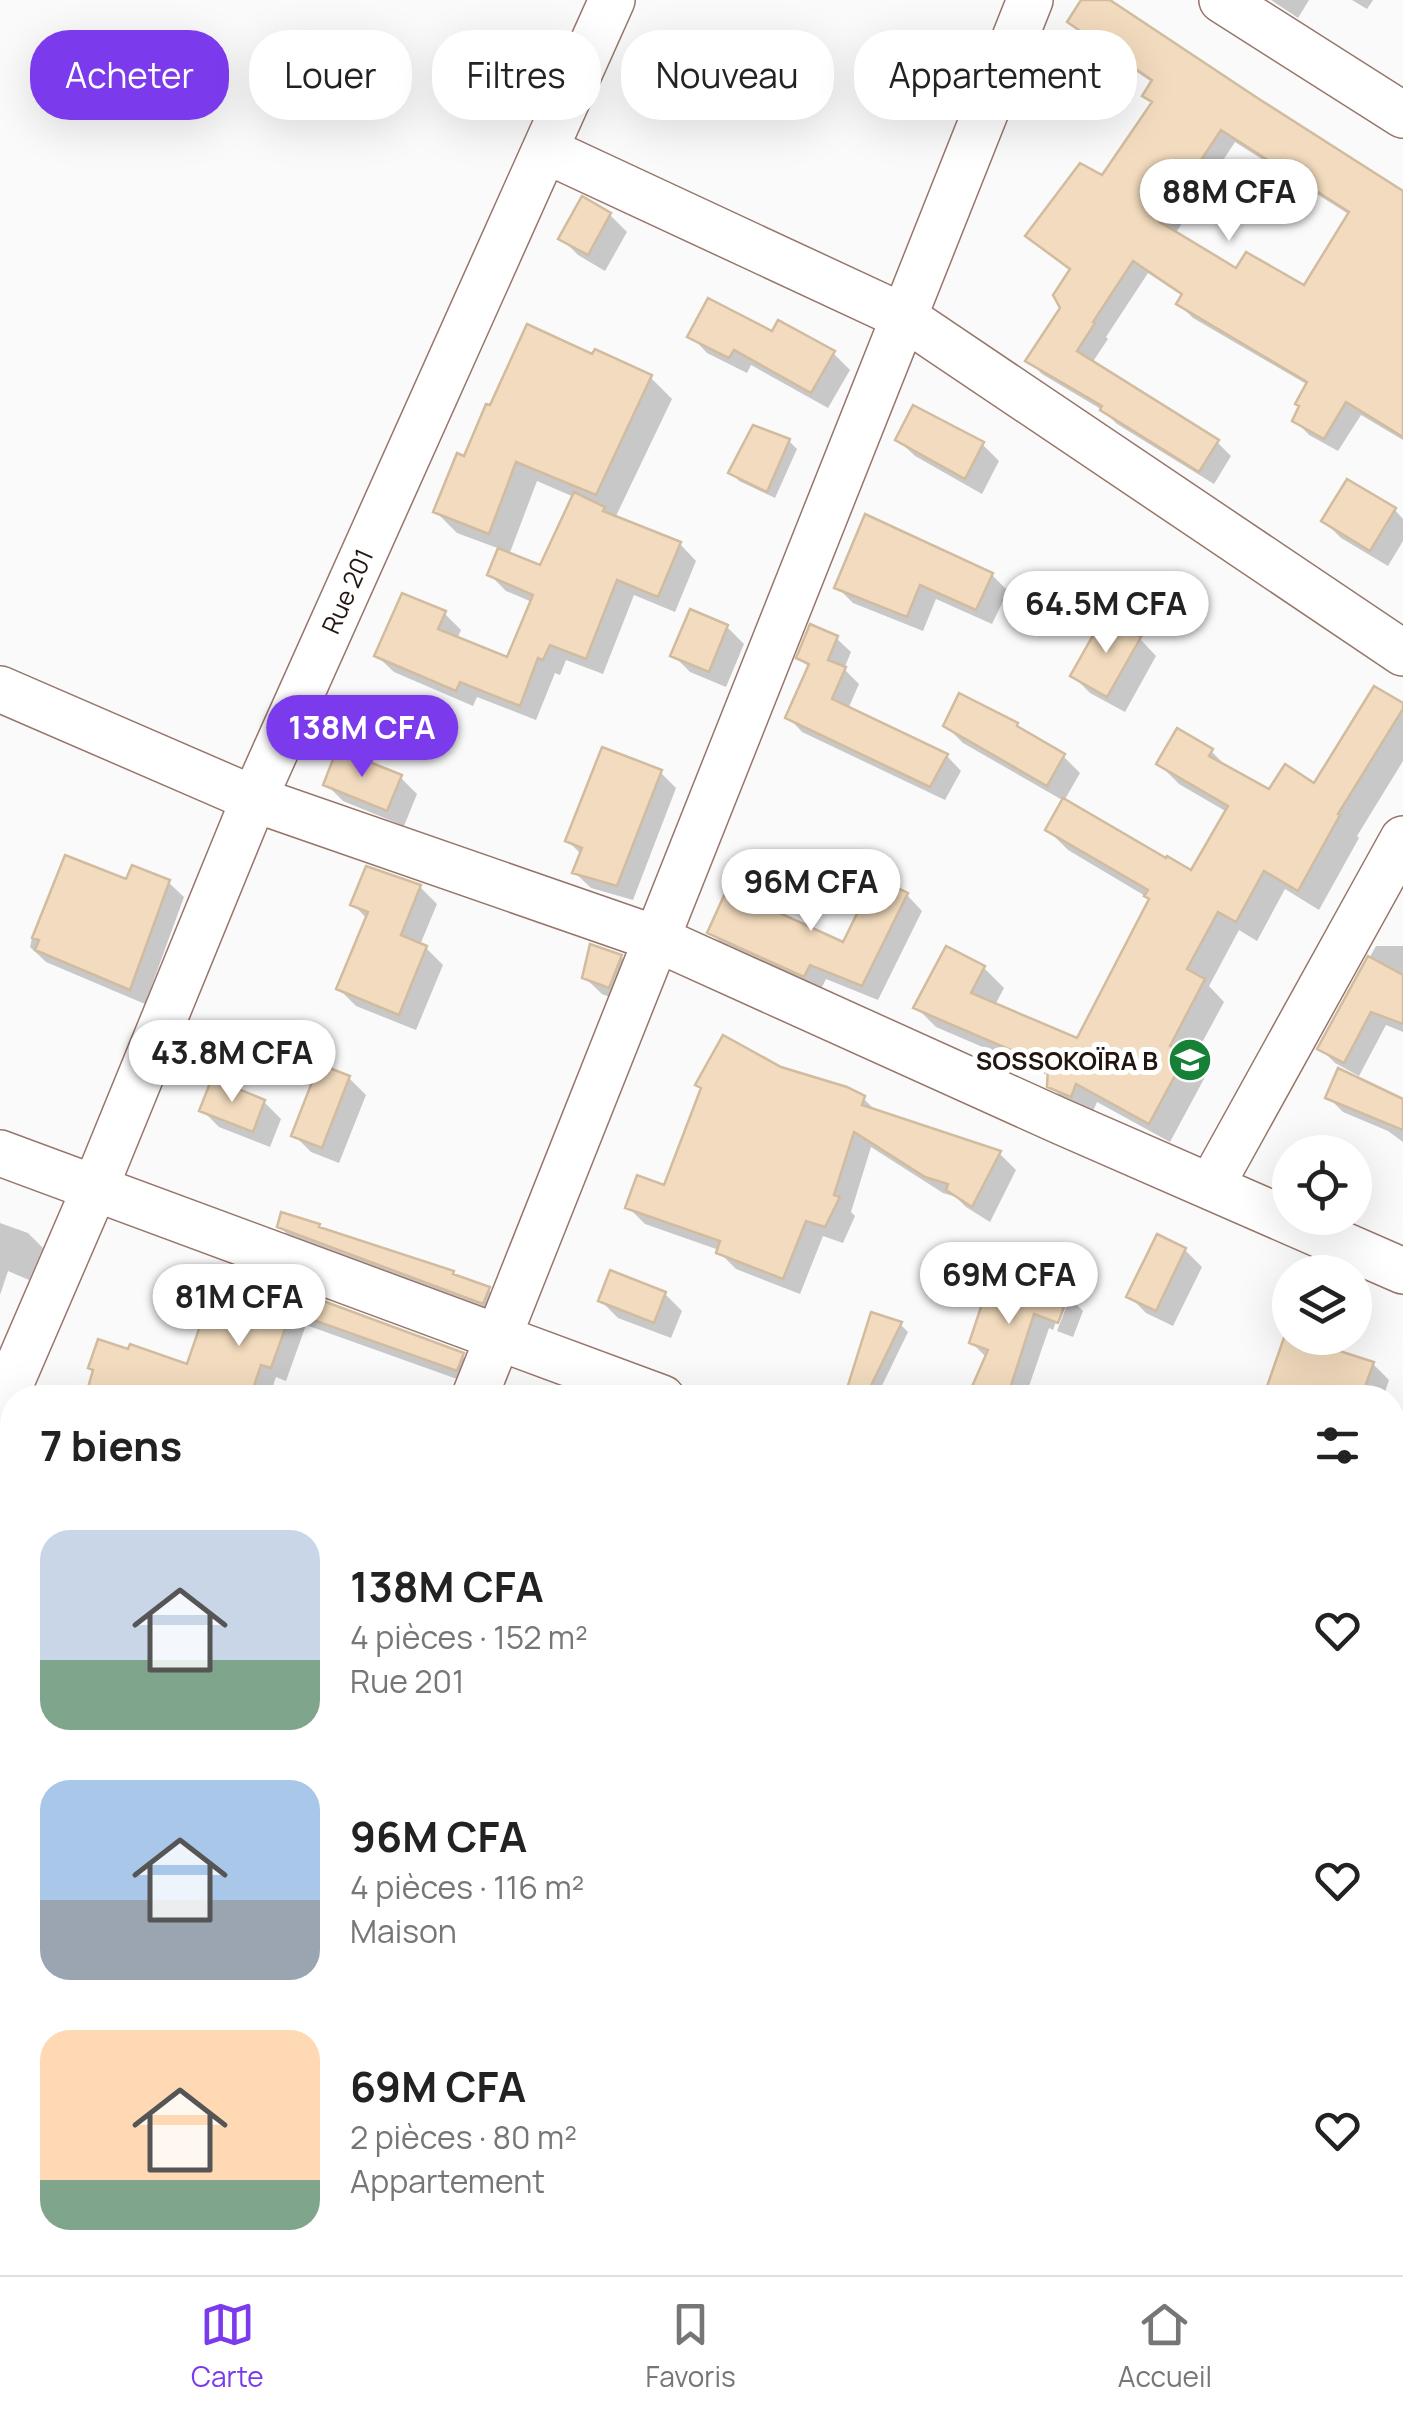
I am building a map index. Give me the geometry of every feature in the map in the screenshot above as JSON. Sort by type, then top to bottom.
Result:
[{"type":"street","name":"Rue 201","points":[[10,1385],[254,799],[612,0]]},
{"type":"street","points":[[479,1385],[1030,0]]},
{"type":"street","points":[[1222,0],[1403,115]]},
{"type":"street","points":[[544,150],[904,317],[1403,653]]},
{"type":"street","points":[[0,688],[254,799],[658,939],[1403,1271]]},
{"type":"street","points":[[1211,1186],[1403,838]]},
{"type":"street","points":[[0,1153],[627,1385]]},
{"type":"building","points":[[1081,0],[1110,0],[1403,191],[1403,437],[1346,402],[1324,439],[1292,421],[1299,406],[1295,404],[1307,382],[1176,304],[1182,294],[1133,261],[1077,351],[1219,440],[1199,472],[1100,410],[1102,406],[1025,361],[1060,308],[1053,295],[1070,269],[1025,236],[1080,163],[1102,175],[1152,102],[1142,96],[1152,80],[1137,70],[1137,30],[1079,30],[1067,22]],"holes":[[[1221,130],[1349,212],[1304,285],[1246,252],[1236,268],[1160,222]]]},
{"type":"building","points":[[582,196],[611,213],[588,255],[558,239]]},
{"type":"building","points":[[708,298],[772,331],[778,320],[835,351],[811,393],[734,350],[729,358],[687,337]]},
{"type":"building","points":[[527,324],[592,354],[595,349],[652,375],[596,495],[516,462],[489,534],[433,512],[457,453],[464,456]]},
{"type":"building","points":[[913,405],[984,442],[965,479],[895,440]]},
{"type":"building","points":[[753,425],[790,439],[767,492],[728,473]]},
{"type":"building","points":[[1347,479],[1396,508],[1370,551],[1321,521]]},
{"type":"building","points":[[574,492],[605,507],[603,511],[681,542],[658,597],[617,580],[586,659],[550,645],[543,660],[538,658],[520,706],[460,682],[456,691],[374,656],[402,593],[446,611],[438,629],[507,657],[533,595],[487,575],[498,548],[540,565]]},
{"type":"building","points":[[865,514],[993,573],[976,610],[920,585],[907,617],[834,588]]},
{"type":"building","points":[[690,609],[728,625],[709,672],[670,656]]},
{"type":"building","points":[[1104,616],[1141,637],[1107,697],[1070,676]]},
{"type":"building","points":[[810,624],[838,636],[828,660],[846,667],[832,699],[948,754],[930,787],[785,718],[809,664],[796,658]]},
{"type":"building","points":[[1374,686],[1403,703],[1403,709],[1338,814],[1298,891],[1264,871],[1236,922],[1218,912],[1187,969],[1205,979],[1170,1046],[1186,1055],[1149,1124],[1076,1084],[1071,1097],[1047,1087],[1048,1066],[913,1008],[946,946],[985,966],[971,993],[1077,1038],[1149,899],[1144,896],[1148,890],[1045,830],[1063,798],[1191,870],[1228,806],[1156,764],[1177,728],[1213,749],[1209,756],[1269,789],[1285,764],[1314,783]]},
{"type":"building","points":[[959,693],[1018,723],[1017,726],[1065,754],[1047,786],[943,726]]},
{"type":"building","points":[[602,747],[662,770],[617,886],[572,873],[582,848],[565,841]]},
{"type":"building","points":[[337,749],[402,775],[387,811],[323,785]]},
{"type":"building","points":[[65,855],[126,879],[132,865],[170,880],[130,990],[35,950],[39,940],[32,938]]},
{"type":"building","points":[[366,866],[421,885],[401,935],[427,946],[399,1015],[336,989],[368,912],[350,905]]},
{"type":"building","points":[[875,877],[908,893],[862,986],[810,965],[804,977],[707,933],[727,889],[843,942]]},
{"type":"building","points":[[590,944],[622,955],[609,988],[582,978]]},
{"type":"building","points":[[1368,956],[1403,975],[1403,1024],[1371,1012],[1344,1063],[1317,1049]]},
{"type":"building","points":[[723,1035],[781,1067],[865,1096],[862,1105],[1001,1151],[972,1207],[946,1190],[948,1184],[925,1177],[854,1132],[834,1195],[840,1197],[825,1227],[806,1221],[783,1279],[716,1253],[720,1241],[625,1208],[637,1175],[664,1185],[701,1088],[695,1085]]},
{"type":"building","points":[[319,1064],[350,1076],[322,1148],[291,1136]]},
{"type":"building","points":[[1338,1068],[1403,1099],[1403,1130],[1325,1098]]},
{"type":"building","points":[[212,1078],[265,1100],[253,1132],[199,1111]]},
{"type":"building","points":[[281,1212],[490,1287],[483,1304],[277,1227]]},
{"type":"building","points":[[1157,1234],[1186,1248],[1156,1311],[1126,1297]]},
{"type":"building","points":[[995,1265],[1069,1294],[1058,1323],[1034,1314],[1011,1385],[973,1385],[988,1350],[969,1343]]},
{"type":"building","points":[[610,1270],[666,1292],[654,1323],[598,1301]]},
{"type":"building","points":[[261,1278],[464,1353],[457,1371],[291,1312],[271,1368],[261,1365],[254,1385],[89,1385],[93,1370],[88,1368],[98,1339],[128,1349],[130,1344],[187,1364],[211,1294],[251,1307]]},
{"type":"building","points":[[871,1312],[902,1322],[871,1385],[848,1385]]},
{"type":"building","points":[[1278,1355],[1352,1355],[1374,1362],[1366,1385],[1268,1385]]},
{"type":"place","name":"SOSSOKOÏRA B","points":[[1190,1060]]}]
